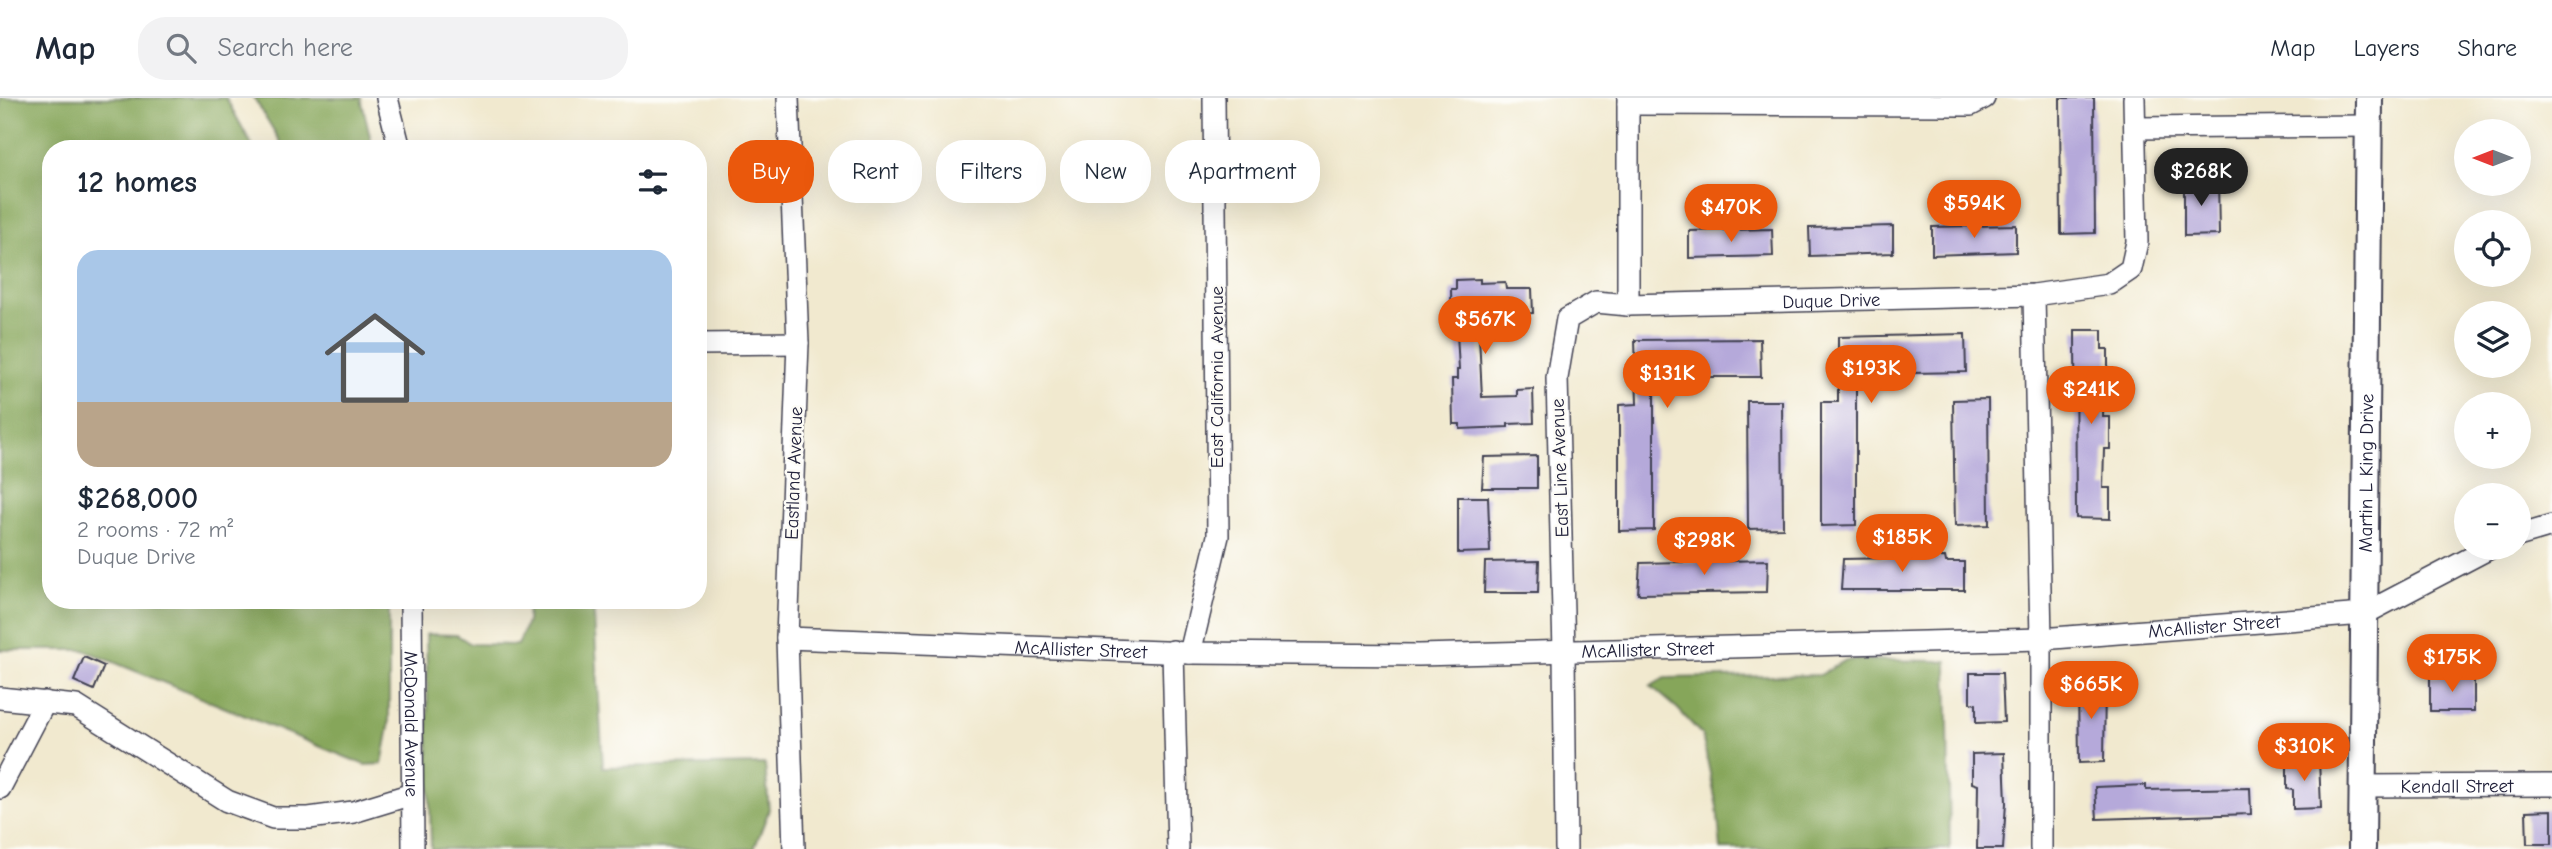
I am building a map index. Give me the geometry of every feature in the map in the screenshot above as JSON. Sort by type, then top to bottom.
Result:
[{"type":"main road","name":"Martin L King Drive","points":[[2362,849],[2370,98]]},
{"type":"street","points":[[387,98],[398,140]]},
{"type":"street","name":"Eastland Avenue","points":[[788,98],[798,343],[786,638],[794,849]]},
{"type":"street","name":"East California Avenue","points":[[1178,849],[1182,652],[1218,536],[1214,98]]},
{"type":"street","points":[[1628,305],[1628,101],[1972,105],[1983,98]]},
{"type":"street","name":"Duque Drive","points":[[1628,305],[2034,295],[2109,284],[2131,269],[2137,242],[2134,98]]},
{"type":"street","points":[[2135,128],[2369,126]]},
{"type":"street","points":[[2034,295],[2041,639],[2041,849]]},
{"type":"street","name":"East Line Avenue","points":[[1566,849],[1557,378],[1567,319],[1596,302],[1628,305]]},
{"type":"street","points":[[707,344],[798,343]]},
{"type":"street","points":[[2531,532],[2552,526]]},
{"type":"street","name":"McAllister Street","points":[[786,638],[1182,652],[1419,655],[2041,639],[2364,614],[2467,560]]},
{"type":"street","name":"McDonald Avenue","points":[[411,609],[413,849]]},
{"type":"street","points":[[0,698],[76,706],[227,801],[273,818],[309,818],[353,813],[412,794]]},
{"type":"street","points":[[0,788],[45,702]]},
{"type":"street","name":"Kendall Street","points":[[2363,786],[2552,785]]},
{"type":"green space","points":[[0,98],[226,98],[249,140],[42,140],[42,609],[389,609],[389,727],[382,764],[365,765],[84,650],[0,650]]},
{"type":"green space","points":[[254,98],[361,98],[371,140],[280,140]]},
{"type":"green space","points":[[528,609],[594,609],[603,767],[765,764],[769,810],[754,849],[431,849],[426,634],[457,635],[471,644],[518,645],[527,622]]},
{"type":"green space","points":[[1846,660],[1947,661],[1950,849],[1721,849],[1717,807],[1702,735],[1678,709],[1651,686],[1665,678],[1820,675]]},
{"type":"building","points":[[2060,98],[2094,98],[2095,233],[2061,234]]},
{"type":"building","points":[[2218,179],[2219,235],[2184,236],[2184,180]]},
{"type":"building","points":[[2016,225],[2016,252],[1932,255],[1932,227]]},
{"type":"building","points":[[1893,226],[1893,253],[1810,256],[1809,228]]},
{"type":"building","points":[[1772,229],[1773,256],[1689,258],[1689,231]]},
{"type":"building","points":[[1480,279],[1480,283],[1505,282],[1506,289],[1532,289],[1533,313],[1478,315],[1482,397],[1517,396],[1517,390],[1533,389],[1534,423],[1460,429],[1460,424],[1453,424],[1452,379],[1457,379],[1459,370],[1457,333],[1452,333],[1451,289],[1456,289],[1456,280]]},
{"type":"building","points":[[2075,330],[2102,330],[2102,349],[2108,349],[2108,380],[2104,380],[2103,417],[2110,417],[2110,449],[2104,449],[2103,488],[2110,488],[2110,519],[2076,518]]},
{"type":"building","points":[[1965,334],[1966,372],[1856,374],[1856,525],[1821,526],[1821,402],[1838,402],[1838,337]]},
{"type":"building","points":[[1760,339],[1761,377],[1654,377],[1654,530],[1619,531],[1619,405],[1637,404],[1635,340]]},
{"type":"building","points":[[1988,399],[1989,525],[1955,526],[1953,400]]},
{"type":"building","points":[[1747,401],[1782,401],[1783,528],[1748,529]]},
{"type":"building","points":[[1537,456],[1537,488],[1482,488],[1484,457]]},
{"type":"building","points":[[1458,497],[1488,497],[1490,552],[1458,553]]},
{"type":"building","points":[[1945,557],[1946,562],[1964,562],[1964,590],[1841,590],[1843,559]]},
{"type":"building","points":[[1768,560],[1767,592],[1638,594],[1640,563]]},
{"type":"building","points":[[1539,561],[1538,593],[1484,593],[1485,562]]},
{"type":"building","points":[[84,657],[104,666],[94,690],[74,681]]},
{"type":"building","points":[[1970,673],[2002,673],[2004,722],[1976,723],[1976,704],[1970,703]]},
{"type":"building","points":[[2430,677],[2474,677],[2474,711],[2430,711]]},
{"type":"building","points":[[2078,680],[2105,680],[2104,762],[2079,763]]},
{"type":"building","points":[[2004,753],[2006,803],[2003,849],[1977,849],[1978,785],[1972,783],[1972,754]]},
{"type":"building","points":[[2287,759],[2319,759],[2321,808],[2293,809],[2293,790],[2287,789]]},
{"type":"building","points":[[2146,785],[2146,790],[2250,788],[2251,814],[2097,819],[2095,787]]},
{"type":"building","points":[[2552,810],[2552,844],[2527,844],[2526,811]]}]
